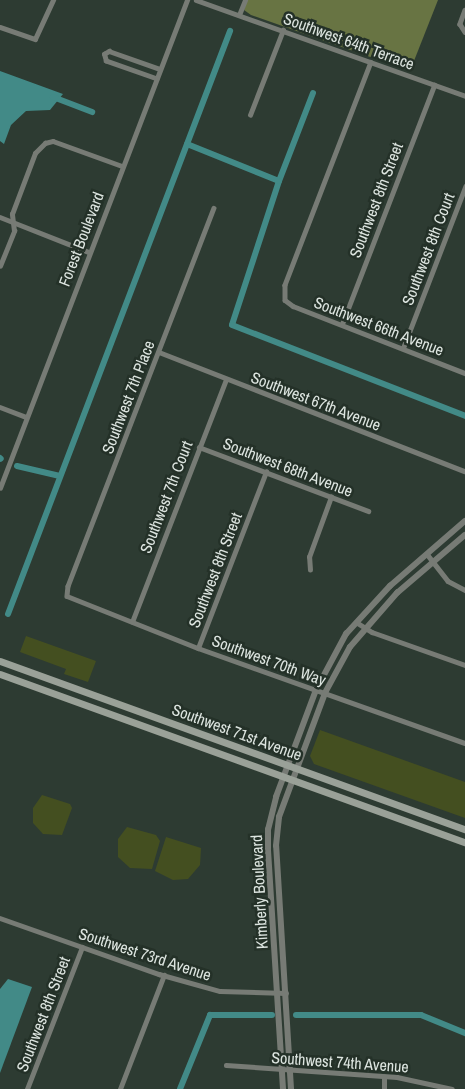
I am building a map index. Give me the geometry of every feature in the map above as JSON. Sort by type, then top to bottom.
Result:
[{"type":"main road","name":"Southwest 71st Avenue","points":[[0,661],[465,829]]},
{"type":"main road","name":"Southwest 71st Avenue","points":[[0,674],[465,842]]},
{"type":"street","points":[[0,27],[35,39],[53,0]]},
{"type":"street","name":"Forest Boulevard","points":[[0,488],[187,0]]},
{"type":"street","name":"Southwest 64th Terrace","points":[[196,0],[465,96]]},
{"type":"street","points":[[239,15],[245,0]]},
{"type":"street","points":[[463,30],[465,10]]},
{"type":"street","points":[[250,115],[282,30]]},
{"type":"street","points":[[157,78],[106,61],[104,54],[109,51],[160,69]]},
{"type":"street","name":"Southwest 66th Avenue","points":[[371,62],[285,284],[285,300],[293,306],[465,372]]},
{"type":"street","name":"Southwest 8th Street","points":[[342,324],[434,85]]},
{"type":"street","points":[[0,266],[14,223],[12,214],[35,153],[45,143],[53,141],[122,166]]},
{"type":"street","name":"Southwest 8th Court","points":[[403,348],[465,187]]},
{"type":"street","name":"Southwest 7th Place","points":[[67,596],[68,586],[214,208]]},
{"type":"street","points":[[0,217],[89,252]]},
{"type":"street","name":"Southwest 67th Avenue","points":[[159,352],[226,380],[465,471]]},
{"type":"street","name":"Southwest 7th Court","points":[[132,622],[226,380]]},
{"type":"street","points":[[0,407],[26,417]]},
{"type":"street","name":"Southwest 68th Avenue","points":[[199,447],[368,511]]},
{"type":"street","name":"Southwest 8th Street","points":[[198,648],[266,472]]},
{"type":"street","points":[[310,570],[309,558],[331,497]]},
{"type":"street","name":"Kimberly Boulevard","points":[[283,1089],[268,830],[283,776],[316,690],[330,661],[356,622],[427,554],[465,521]]},
{"type":"street","name":"Kimberly Boulevard","points":[[291,1089],[292,1071],[276,830],[296,768],[325,693],[364,627],[432,561],[465,535]]},
{"type":"street","points":[[427,554],[448,581],[465,590]]},
{"type":"street","name":"Southwest 70th Way","points":[[67,596],[198,648],[465,742]]},
{"type":"street","points":[[356,622],[364,627],[465,666]]},
{"type":"street","name":"Southwest 73rd Avenue","points":[[0,918],[164,975],[220,990],[286,993]]},
{"type":"street","name":"Southwest 8th Street","points":[[27,1089],[82,947]]},
{"type":"street","points":[[120,1089],[164,975]]},
{"type":"street","name":"Southwest 74th Avenue","points":[[226,1065],[422,1081],[452,1089]]},
{"type":"street","points":[[384,1077],[384,1089]]},
{"type":"green space","points":[[247,0],[438,0],[410,71],[251,15],[244,10]]},
{"type":"green space","points":[[26,636],[96,661],[88,682],[64,674],[66,669],[20,652]]},
{"type":"green space","points":[[320,730],[465,782],[465,818],[314,764],[310,756]]},
{"type":"green space","points":[[42,795],[70,804],[72,808],[62,835],[43,834],[33,823],[33,808]]},
{"type":"green space","points":[[127,827],[156,835],[160,841],[152,869],[130,868],[118,857],[118,839]]},
{"type":"green space","points":[[166,837],[201,848],[200,865],[188,879],[173,880],[155,871]]},
{"type":"water","points":[[0,71],[63,94],[50,110],[26,111],[11,125],[4,144],[0,141]]},
{"type":"water","points":[[8,979],[32,987],[0,1073],[0,989]]},
{"type":"waterway","points":[[8,614],[230,31]]},
{"type":"waterway","points":[[313,93],[279,181],[232,325],[465,416]]},
{"type":"waterway","points":[[53,97],[92,112]]},
{"type":"waterway","points":[[187,144],[279,181]]},
{"type":"waterway","points":[[17,466],[60,476]]},
{"type":"waterway","points":[[180,1089],[210,1015],[272,1015]]},
{"type":"waterway","points":[[296,1015],[421,1015],[465,1033]]}]
